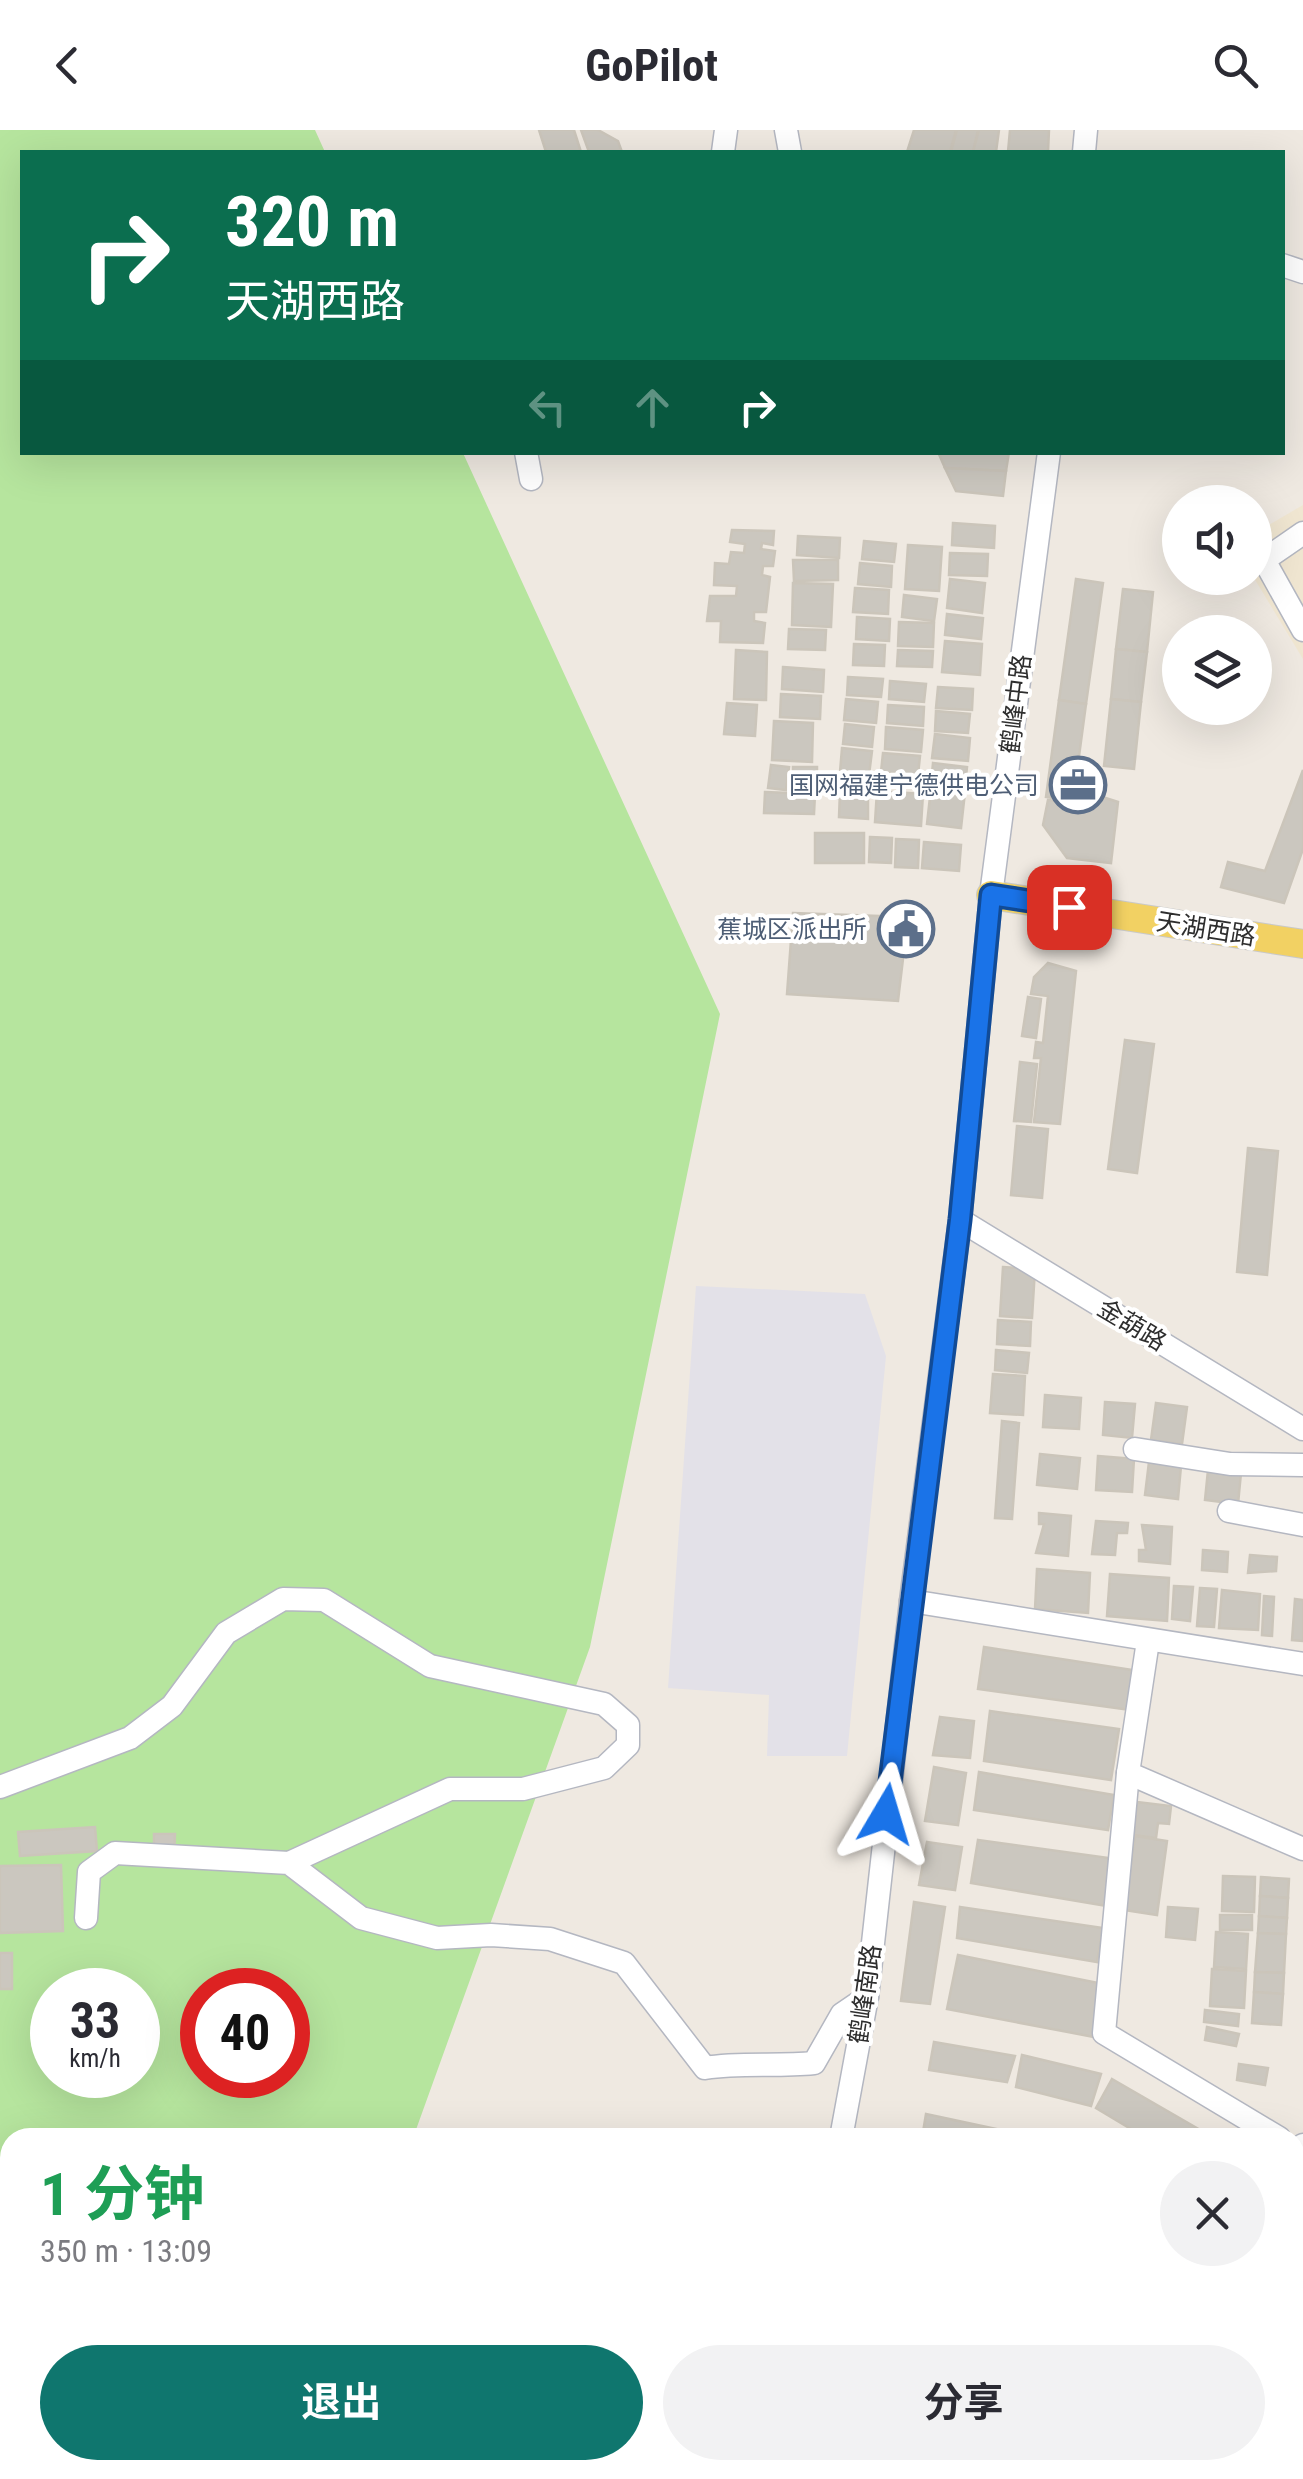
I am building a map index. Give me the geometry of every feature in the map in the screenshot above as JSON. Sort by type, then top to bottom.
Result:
[{"type":"main road","name":"天湖西路","points":[[991,895],[1303,944]]},
{"type":"street","points":[[527,455],[531,480]]},
{"type":"street","name":"鹤峰中路","points":[[882,1850],[960,1220],[991,895],[1049,455]]},
{"type":"street","points":[[1303,533],[1264,560],[1303,630]]},
{"type":"street","name":"金葫路","points":[[960,1220],[1303,1429]]},
{"type":"street","points":[[1136,1449],[1230,1464],[1303,1466]]},
{"type":"street","points":[[1228,1512],[1303,1524]]},
{"type":"street","points":[[0,1787],[130,1738],[172,1706],[226,1634],[283,1599],[324,1600],[430,1666],[604,1704],[628,1725],[628,1745],[604,1768],[523,1788],[450,1789],[289,1863],[114,1854],[89,1872],[86,1918]]},
{"type":"street","points":[[911,1601],[1303,1664]]},
{"type":"street","points":[[1148,1641],[1128,1773],[1104,2033],[1262,2128]]},
{"type":"street","points":[[1128,1773],[1303,1849]]},
{"type":"street","name":"鹤峰南路","points":[[843,2128],[867,1997],[882,1850]]},
{"type":"street","points":[[289,1863],[361,1918],[437,1938],[491,1934],[550,1939],[624,1963],[705,2068],[735,2063],[768,2068],[814,2063],[842,2014],[867,1997]]},
{"type":"shaded area","points":[[1303,505],[1303,659],[1264,595],[1272,595],[1272,523]]},
{"type":"shaded area","points":[[696,1286],[865,1294],[886,1356],[847,1756],[767,1756],[769,1695],[668,1688]]},
{"type":"green space","points":[[0,130],[315,130],[324,150],[20,150],[20,455],[464,455],[720,1014],[590,1647],[417,2128],[0,2128]]},
{"type":"building","points":[[539,130],[574,130],[580,150],[545,150]]},
{"type":"building","points":[[581,130],[598,130],[618,141],[621,150],[588,150]]},
{"type":"building","points":[[914,130],[956,130],[951,150],[908,150]]},
{"type":"building","points":[[957,130],[978,130],[973,150],[952,150]]},
{"type":"building","points":[[979,130],[999,130],[996,150],[974,150]]},
{"type":"building","points":[[1010,130],[1049,130],[1048,150],[1008,150]]},
{"type":"building","points":[[939,455],[1009,455],[1006,471],[945,468]]},
{"type":"building","points":[[945,468],[1006,471],[1003,496],[956,491]]},
{"type":"building","points":[[953,523],[995,526],[994,548],[952,545]]},
{"type":"building","points":[[732,530],[774,531],[773,545],[762,543],[761,549],[775,551],[773,566],[763,566],[762,575],[770,577],[766,612],[754,612],[754,621],[765,623],[763,643],[720,642],[721,621],[707,621],[710,596],[736,596],[737,586],[714,585],[715,563],[729,564],[731,552],[744,553],[745,544],[730,542]]},
{"type":"building","points":[[798,536],[840,538],[839,558],[797,555]]},
{"type":"building","points":[[864,541],[896,544],[894,562],[862,559]]},
{"type":"building","points":[[908,545],[942,547],[939,591],[905,589]]},
{"type":"building","points":[[950,553],[988,554],[987,576],[949,575]]},
{"type":"building","points":[[793,560],[838,560],[838,580],[794,581]]},
{"type":"building","points":[[860,563],[892,566],[891,587],[858,584]]},
{"type":"building","points":[[950,579],[985,583],[982,613],[947,608]]},
{"type":"building","points":[[1076,579],[1103,583],[1086,704],[1059,700]]},
{"type":"building","points":[[793,583],[833,584],[831,627],[792,625]]},
{"type":"building","points":[[855,588],[889,590],[888,614],[853,612]]},
{"type":"building","points":[[1123,589],[1153,592],[1147,652],[1116,649]]},
{"type":"building","points":[[904,595],[937,599],[934,621],[902,617]]},
{"type":"building","points":[[947,614],[983,618],[981,639],[945,635]]},
{"type":"building","points":[[857,617],[890,619],[889,641],[856,639]]},
{"type":"building","points":[[899,622],[934,623],[933,647],[898,646]]},
{"type":"building","points":[[789,629],[826,630],[825,650],[788,649]]},
{"type":"building","points":[[945,641],[982,644],[980,675],[942,672]]},
{"type":"building","points":[[854,644],[885,645],[884,666],[853,665]]},
{"type":"building","points":[[1116,649],[1147,652],[1141,702],[1111,699]]},
{"type":"building","points":[[736,650],[767,652],[766,700],[734,699]]},
{"type":"building","points":[[898,650],[933,651],[932,667],[897,666]]},
{"type":"building","points":[[783,667],[824,670],[823,692],[782,689]]},
{"type":"building","points":[[848,677],[883,679],[881,697],[847,695]]},
{"type":"building","points":[[890,681],[926,684],[924,702],[889,699]]},
{"type":"building","points":[[938,687],[973,689],[972,710],[936,708]]},
{"type":"building","points":[[781,694],[821,696],[820,719],[780,717]]},
{"type":"building","points":[[846,699],[878,702],[876,723],[844,720]]},
{"type":"building","points":[[1111,699],[1141,702],[1134,769],[1104,766]]},
{"type":"building","points":[[1059,700],[1086,704],[1073,801],[1046,797]]},
{"type":"building","points":[[727,703],[757,705],[755,736],[724,734]]},
{"type":"building","points":[[888,705],[924,707],[923,726],[887,723]]},
{"type":"building","points":[[936,711],[970,714],[968,733],[935,731]]},
{"type":"building","points":[[774,721],[813,723],[812,762],[772,760]]},
{"type":"building","points":[[845,724],[874,727],[872,747],[843,744]]},
{"type":"building","points":[[886,727],[923,730],[921,752],[885,749]]},
{"type":"building","points":[[935,734],[970,738],[968,761],[932,758]]},
{"type":"building","points":[[842,748],[872,751],[869,775],[840,772]]},
{"type":"building","points":[[883,753],[920,756],[918,775],[881,772]]},
{"type":"building","points":[[933,763],[967,767],[965,786],[931,783]]},
{"type":"building","points":[[771,765],[789,767],[786,790],[768,788]]},
{"type":"building","points":[[793,767],[817,767],[817,789],[793,789]]},
{"type":"building","points":[[1303,770],[1303,849],[1284,903],[1221,887],[1228,862],[1265,871]]},
{"type":"building","points":[[931,788],[965,792],[961,828],[927,824]]},
{"type":"building","points":[[840,791],[868,793],[868,819],[839,817]]},
{"type":"building","points":[[877,791],[923,794],[921,826],[875,822]]},
{"type":"building","points":[[765,792],[815,794],[814,814],[764,813]]},
{"type":"building","points":[[1093,794],[1118,802],[1111,863],[1067,858],[1043,825],[1048,800],[1091,806]]},
{"type":"building","points":[[815,833],[864,833],[864,863],[815,863]]},
{"type":"building","points":[[870,837],[892,838],[891,863],[869,862]]},
{"type":"building","points":[[896,839],[919,840],[918,868],[895,867]]},
{"type":"building","points":[[924,842],[961,845],[959,871],[922,868]]},
{"type":"building","points":[[793,913],[908,917],[898,1001],[787,994]]},
{"type":"building","points":[[1048,963],[1076,971],[1060,1124],[1034,1122],[1041,1058],[1034,1058],[1036,1042],[1043,1043],[1048,996],[1031,994],[1034,977]]},
{"type":"building","points":[[1028,997],[1041,999],[1036,1038],[1022,1036]]},
{"type":"building","points":[[1125,1040],[1154,1044],[1137,1173],[1108,1169]]},
{"type":"building","points":[[1020,1062],[1037,1064],[1031,1122],[1014,1121]]},
{"type":"building","points":[[1017,1126],[1048,1129],[1042,1198],[1011,1195]]},
{"type":"building","points":[[1248,1148],[1278,1151],[1267,1275],[1237,1272]]},
{"type":"building","points":[[1003,1267],[1035,1269],[1032,1318],[1000,1316]]},
{"type":"building","points":[[998,1320],[1031,1322],[1030,1346],[997,1344]]},
{"type":"building","points":[[996,1350],[1029,1353],[1027,1373],[995,1370]]},
{"type":"building","points":[[993,1374],[1025,1376],[1023,1415],[990,1413]]},
{"type":"building","points":[[1045,1395],[1081,1398],[1079,1429],[1043,1427]]},
{"type":"building","points":[[1105,1402],[1135,1404],[1132,1438],[1103,1435]]},
{"type":"building","points":[[1156,1403],[1187,1407],[1182,1444],[1151,1440]]},
{"type":"building","points":[[1002,1421],[1019,1423],[1012,1519],[995,1518]]},
{"type":"building","points":[[1040,1454],[1080,1458],[1077,1489],[1037,1485]]},
{"type":"building","points":[[1098,1456],[1134,1459],[1132,1492],[1096,1490]]},
{"type":"building","points":[[1149,1462],[1181,1466],[1178,1499],[1145,1495]]},
{"type":"building","points":[[1208,1470],[1241,1473],[1238,1504],[1205,1500]]},
{"type":"building","points":[[1039,1513],[1071,1516],[1068,1556],[1036,1553],[1044,1524],[1039,1524]]},
{"type":"building","points":[[1096,1521],[1128,1523],[1127,1533],[1117,1533],[1115,1555],[1092,1554]]},
{"type":"building","points":[[1142,1525],[1172,1527],[1170,1564],[1139,1561],[1139,1550],[1146,1550]]},
{"type":"building","points":[[1203,1550],[1228,1552],[1227,1572],[1202,1570]]},
{"type":"building","points":[[1250,1555],[1277,1557],[1276,1571],[1248,1573]]},
{"type":"building","points":[[1037,1569],[1090,1573],[1088,1613],[1035,1609]]},
{"type":"building","points":[[1110,1574],[1169,1578],[1167,1621],[1107,1616]]},
{"type":"building","points":[[1174,1586],[1193,1587],[1190,1621],[1172,1619]]},
{"type":"building","points":[[1200,1588],[1217,1589],[1214,1627],[1197,1626]]},
{"type":"building","points":[[1222,1590],[1260,1594],[1258,1630],[1219,1628]]},
{"type":"building","points":[[1264,1596],[1274,1597],[1272,1636],[1262,1635]]},
{"type":"building","points":[[1295,1599],[1303,1600],[1303,1641],[1292,1640]]},
{"type":"building","points":[[984,1647],[1139,1671],[1131,1710],[978,1689]]},
{"type":"building","points":[[990,1711],[1119,1729],[1111,1780],[984,1761]]},
{"type":"building","points":[[940,1717],[974,1721],[970,1758],[933,1755]]},
{"type":"building","points":[[934,1767],[966,1773],[958,1825],[925,1821]]},
{"type":"building","points":[[979,1772],[1114,1795],[1108,1830],[974,1810]]},
{"type":"building","points":[[1137,1802],[1171,1806],[1169,1824],[1158,1823],[1156,1838],[1134,1835]]},
{"type":"building","points":[[95,1827],[97,1851],[20,1856],[18,1832]]},
{"type":"building","points":[[154,1834],[175,1834],[174,1855],[154,1855]]},
{"type":"building","points":[[1135,1836],[1167,1841],[1157,1915],[1124,1910]]},
{"type":"building","points":[[978,1840],[1116,1859],[1107,1906],[971,1883]]},
{"type":"building","points":[[927,1842],[962,1847],[955,1890],[919,1885]]},
{"type":"building","points":[[61,1865],[63,1931],[0,1933],[0,1866]]},
{"type":"building","points":[[1223,1876],[1255,1877],[1254,1912],[1222,1911]]},
{"type":"building","points":[[1261,1877],[1289,1879],[1288,1898],[1260,1896]]},
{"type":"building","points":[[1260,1896],[1288,1898],[1287,1918],[1259,1916]]},
{"type":"building","points":[[914,1902],[945,1907],[930,2004],[901,2001]]},
{"type":"building","points":[[960,1907],[1103,1928],[1097,1962],[957,1938]]},
{"type":"building","points":[[1168,1907],[1198,1909],[1195,1940],[1166,1937]]},
{"type":"building","points":[[1220,1915],[1252,1915],[1252,1930],[1220,1930]]},
{"type":"building","points":[[1259,1916],[1287,1918],[1286,1934],[1258,1933]]},
{"type":"building","points":[[1216,1932],[1248,1934],[1246,1969],[1214,1967]]},
{"type":"building","points":[[1258,1933],[1286,1934],[1284,1973],[1255,1972]]},
{"type":"building","points":[[0,1953],[12,1953],[12,1989],[0,1989]]},
{"type":"building","points":[[958,1955],[1108,1985],[1094,2037],[947,2009]]},
{"type":"building","points":[[1212,1969],[1246,1971],[1244,2008],[1210,2006]]},
{"type":"building","points":[[1255,1972],[1284,1973],[1283,1994],[1254,1992]]},
{"type":"building","points":[[1254,1992],[1283,1994],[1281,2025],[1252,2023]]},
{"type":"building","points":[[1205,2010],[1239,2014],[1238,2026],[1204,2022]]},
{"type":"building","points":[[1207,2027],[1239,2034],[1236,2046],[1205,2040]]},
{"type":"building","points":[[934,2042],[1015,2056],[1007,2082],[929,2070]]},
{"type":"building","points":[[1022,2055],[1101,2074],[1091,2106],[1016,2087]]},
{"type":"building","points":[[1239,2064],[1268,2068],[1265,2085],[1237,2080]]},
{"type":"building","points":[[1112,2079],[1197,2128],[1129,2128],[1096,2108]]},
{"type":"building","points":[[926,2114],[991,2128],[924,2128]]},
{"type":"place","name":"国网福建宁德供电公司","points":[[1078,785]]},
{"type":"place","name":"蕉城区派出所","points":[[906,929]]},
{"type":"route","points":[[886,1814],[960,1220],[991,895],[1069,907]]}]
